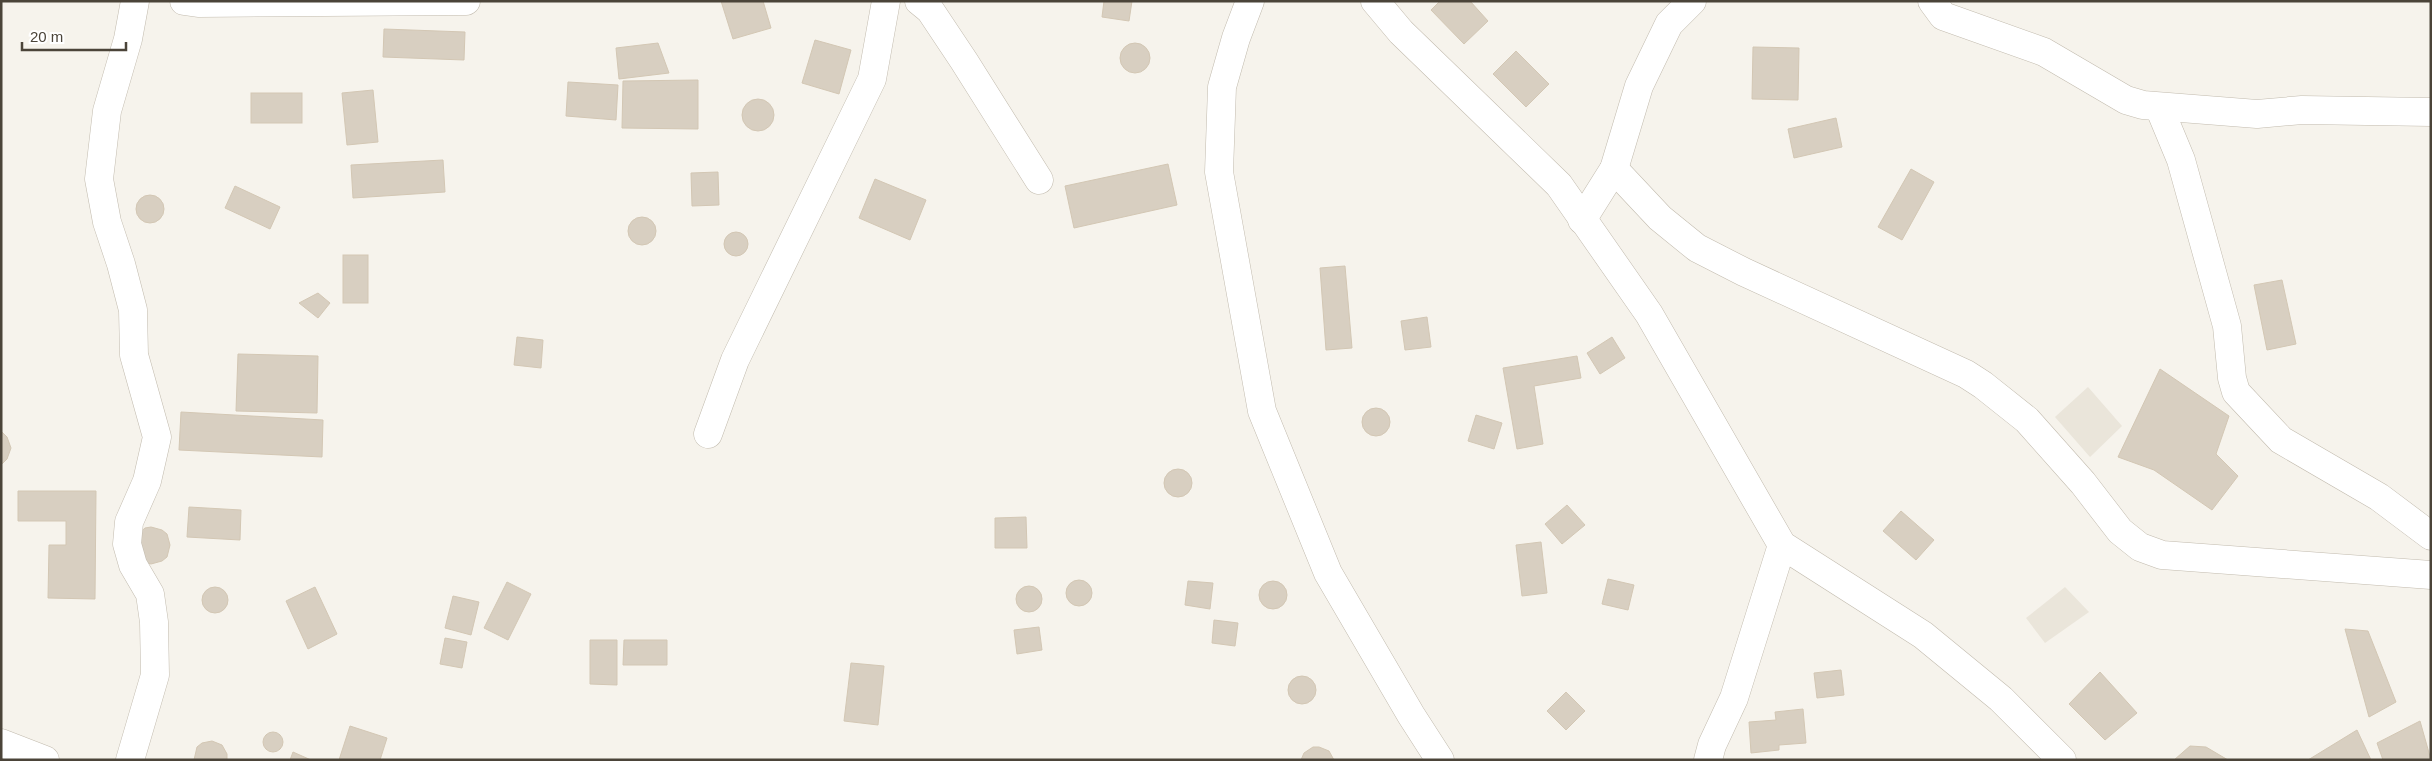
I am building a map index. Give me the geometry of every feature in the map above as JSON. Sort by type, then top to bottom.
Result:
[{"type":"street","points":[[130,760],[155,675],[154,622],[150,594],[133,564],[127,544],[129,522],[148,481],[157,437],[134,355],[133,310],[121,264],[106,222],[99,179],[107,111],[128,39],[135,1]]},
{"type":"street","points":[[184,1],[198,4],[466,1]]},
{"type":"street","points":[[708,434],[735,360],[872,79],[886,1]]},
{"type":"street","points":[[920,1],[930,10],[1039,180]]},
{"type":"street","points":[[1250,1],[1236,38],[1222,87],[1219,172],[1262,410],[1328,573],[1411,715],[1440,760]]},
{"type":"street","points":[[1375,1],[1401,32],[1559,185],[1649,314],[1782,545],[1922,634],[2001,699],[2062,760]]},
{"type":"street","points":[[1582,220],[1614,170],[1639,86],[1669,24],[1692,1]]},
{"type":"street","points":[[1932,1],[1937,10],[1948,18],[2044,52],[2126,100],[2143,105],[2257,114],[2302,110],[2431,112]]},
{"type":"street","points":[[2160,107],[2181,160],[2227,326],[2232,378],[2236,392],[2281,440],[2379,497],[2431,536]]},
{"type":"street","points":[[1614,170],[1660,218],[1698,248],[1744,272],[1966,374],[2006,402],[2028,420],[2083,483],[2120,531],[2140,547],[2162,555],[2431,576]]},
{"type":"street","points":[[1708,760],[1712,745],[1734,698],[1782,545]]},
{"type":"street","points":[[1,743],[45,760]]},
{"type":"shaded area","points":[[2088,387],[2122,426],[2090,457],[2055,417]]},
{"type":"shaded area","points":[[2065,587],[2089,612],[2045,643],[2026,618]]},
{"type":"building","points":[[721,1],[763,1],[771,28],[733,39]]},
{"type":"building","points":[[1104,1],[1132,1],[1129,21],[1102,17]]},
{"type":"building","points":[[1440,1],[1470,1],[1488,21],[1464,44],[1431,10]]},
{"type":"building","points":[[384,29],[465,32],[464,60],[383,57]]},
{"type":"building","points":[[815,40],[851,50],[839,94],[802,83]]},
{"type":"building","points":[[658,43],[669,73],[619,79],[616,48]]},
{"type":"building","points":[[1135,43],[1146,47],[1150,58],[1146,69],[1135,73],[1124,69],[1120,58],[1124,47]]},
{"type":"building","points":[[1753,47],[1799,48],[1798,100],[1752,99]]},
{"type":"building","points":[[1516,51],[1549,84],[1526,107],[1493,74]]},
{"type":"building","points":[[698,80],[698,129],[622,128],[623,81]]},
{"type":"building","points":[[568,82],[618,85],[616,120],[566,116]]},
{"type":"building","points":[[373,90],[378,142],[347,145],[342,93]]},
{"type":"building","points":[[251,93],[302,93],[302,123],[251,123]]},
{"type":"building","points":[[758,99],[770,103],[774,115],[770,127],[758,131],[746,127],[742,115],[746,103]]},
{"type":"building","points":[[1836,118],[1842,147],[1794,158],[1788,129]]},
{"type":"building","points":[[443,160],[445,192],[353,198],[351,165]]},
{"type":"building","points":[[1168,164],[1177,205],[1074,228],[1065,186]]},
{"type":"building","points":[[1911,169],[1934,182],[1902,240],[1878,227]]},
{"type":"building","points":[[718,172],[719,205],[692,206],[691,173]]},
{"type":"building","points":[[875,179],[926,200],[910,240],[859,218]]},
{"type":"building","points":[[235,186],[280,207],[270,229],[225,208]]},
{"type":"building","points":[[150,195],[160,199],[164,209],[160,219],[150,223],[140,219],[136,209],[140,199]]},
{"type":"building","points":[[642,217],[652,221],[656,231],[652,241],[642,245],[632,241],[628,231],[632,221]]},
{"type":"building","points":[[736,232],[745,235],[748,244],[745,253],[736,256],[727,253],[724,244],[727,235]]},
{"type":"building","points":[[343,255],[368,255],[368,303],[343,303]]},
{"type":"building","points":[[1345,266],[1352,348],[1326,350],[1320,268]]},
{"type":"building","points":[[2282,280],[2296,344],[2267,350],[2254,285]]},
{"type":"building","points":[[318,293],[330,303],[318,318],[299,303]]},
{"type":"building","points":[[1427,317],[1431,347],[1405,350],[1401,321]]},
{"type":"building","points":[[517,337],[543,340],[541,368],[514,365]]},
{"type":"building","points":[[1612,337],[1625,358],[1600,374],[1587,353]]},
{"type":"building","points":[[238,354],[318,356],[317,413],[236,411]]},
{"type":"building","points":[[1577,356],[1581,378],[1534,386],[1543,444],[1517,449],[1503,368]]},
{"type":"building","points":[[2160,369],[2229,416],[2216,454],[2238,476],[2212,510],[2154,470],[2118,457]]},
{"type":"building","points":[[1376,408],[1386,412],[1390,422],[1386,432],[1376,436],[1366,432],[1362,422],[1366,412]]},
{"type":"building","points":[[181,412],[323,420],[322,457],[179,450]]},
{"type":"building","points":[[1476,415],[1502,423],[1494,449],[1468,441]]},
{"type":"building","points":[[1,431],[7,437],[11,448],[7,459],[1,465]]},
{"type":"building","points":[[1178,469],[1188,473],[1192,483],[1188,493],[1178,497],[1168,493],[1164,483],[1168,473]]},
{"type":"building","points":[[18,491],[96,491],[95,599],[48,598],[49,545],[66,545],[66,521],[18,521]]},
{"type":"building","points":[[1567,505],[1585,525],[1562,544],[1545,524]]},
{"type":"building","points":[[189,507],[241,510],[240,540],[187,537]]},
{"type":"building","points":[[1901,511],[1934,540],[1916,560],[1883,531]]},
{"type":"building","points":[[1026,517],[1027,548],[995,548],[995,518]]},
{"type":"building","points":[[151,527],[162,530],[167,534],[170,545],[167,557],[162,561],[151,564],[144,562],[136,536],[145,528]]},
{"type":"building","points":[[1541,542],[1547,593],[1522,596],[1516,545]]},
{"type":"building","points":[[1608,579],[1634,585],[1628,610],[1602,604]]},
{"type":"building","points":[[1079,580],[1089,583],[1092,593],[1089,603],[1079,606],[1069,603],[1066,593],[1069,583]]},
{"type":"building","points":[[1188,581],[1213,583],[1210,609],[1185,605]]},
{"type":"building","points":[[1273,581],[1283,585],[1287,595],[1283,605],[1273,609],[1263,605],[1259,595],[1263,585]]},
{"type":"building","points":[[507,582],[531,594],[508,640],[484,628]]},
{"type":"building","points":[[1029,586],[1039,589],[1042,599],[1039,609],[1029,612],[1019,609],[1016,599],[1019,589]]},
{"type":"building","points":[[215,587],[224,591],[228,600],[224,609],[215,613],[206,609],[202,600],[206,591]]},
{"type":"building","points":[[315,587],[337,634],[308,649],[286,601]]},
{"type":"building","points":[[453,596],[479,602],[471,635],[445,628]]},
{"type":"building","points":[[1214,620],[1238,623],[1235,646],[1212,643]]},
{"type":"building","points":[[1039,627],[1042,650],[1017,654],[1014,630]]},
{"type":"building","points":[[2345,629],[2368,631],[2396,702],[2369,717]]},
{"type":"building","points":[[445,638],[467,642],[462,668],[440,664]]},
{"type":"building","points":[[590,640],[617,640],[617,685],[590,684]]},
{"type":"building","points":[[624,640],[667,640],[667,665],[623,665]]},
{"type":"building","points":[[851,663],[884,666],[878,725],[844,721]]},
{"type":"building","points":[[1841,670],[1844,695],[1817,698],[1814,673]]},
{"type":"building","points":[[2100,672],[2137,713],[2105,740],[2069,704]]},
{"type":"building","points":[[1302,676],[1312,680],[1316,690],[1312,700],[1302,704],[1292,700],[1288,690],[1292,680]]},
{"type":"building","points":[[1566,692],[1585,711],[1566,730],[1547,711]]},
{"type":"building","points":[[1803,709],[1806,743],[1779,745],[1779,750],[1751,753],[1749,722],[1776,720],[1775,712]]},
{"type":"building","points":[[2420,721],[2431,760],[2383,760],[2377,743]]},
{"type":"building","points":[[350,726],[387,738],[380,760],[339,760]]},
{"type":"building","points":[[2357,730],[2371,760],[2308,760]]},
{"type":"building","points":[[269,732],[277,732],[283,738],[283,746],[277,752],[269,752],[263,746],[263,738]]},
{"type":"building","points":[[212,741],[222,745],[227,754],[227,760],[194,760],[197,747],[202,743]]},
{"type":"building","points":[[2190,746],[2206,747],[2228,760],[2174,760]]},
{"type":"building","points":[[1313,747],[1329,751],[1334,760],[1301,760],[1304,753]]},
{"type":"building","points":[[293,752],[311,760],[290,760]]}]
